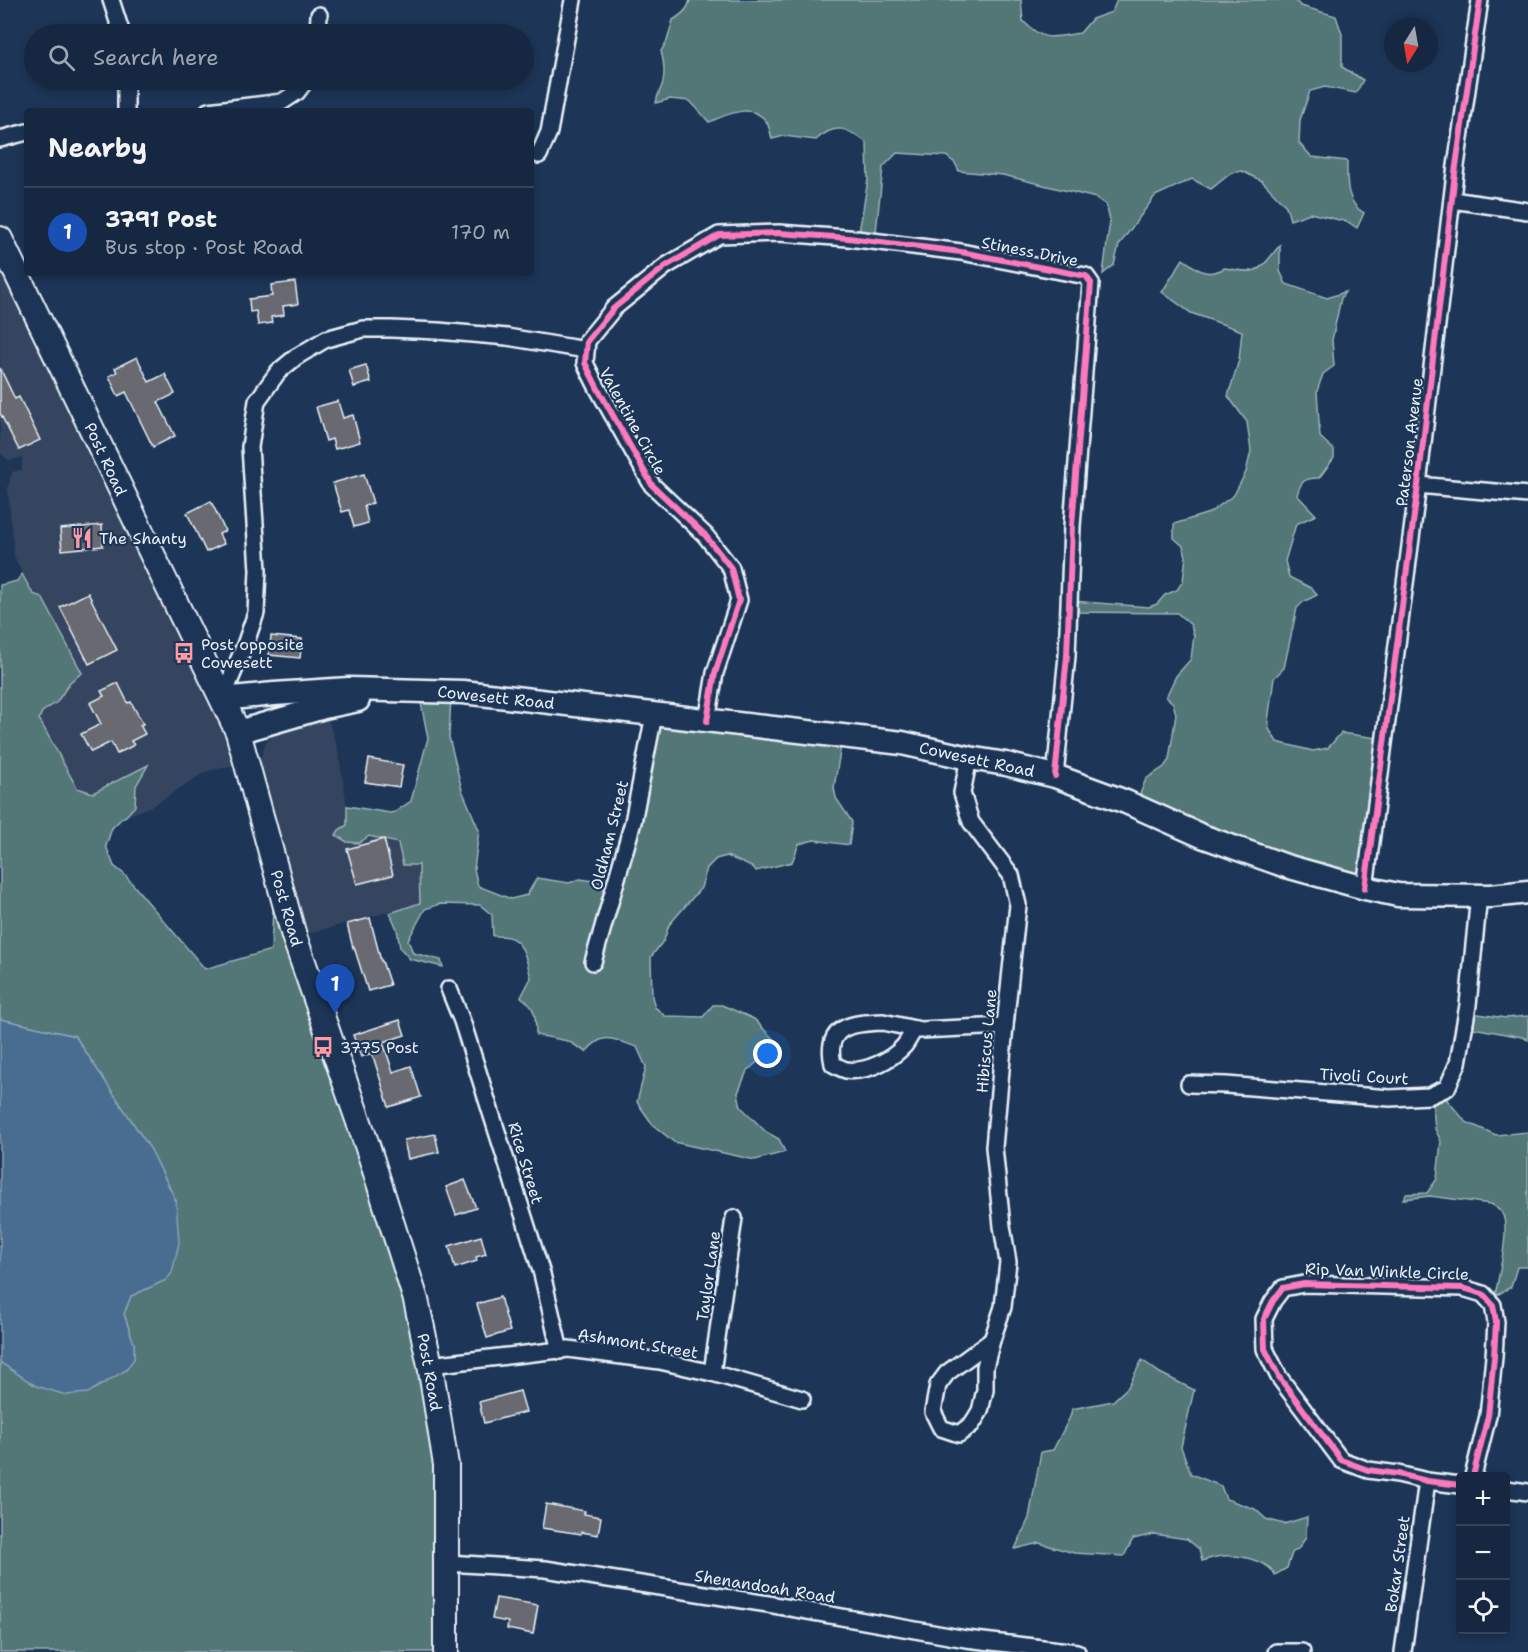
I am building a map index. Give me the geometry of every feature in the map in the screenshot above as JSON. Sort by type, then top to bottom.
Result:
[{"type":"main road","name":"Post Road","points":[[0,239],[9,277],[238,732],[294,936],[364,1137],[416,1300],[430,1365],[446,1465],[446,1652]]},
{"type":"main road","name":"Cowesett Road","points":[[222,699],[349,689],[463,692],[902,743],[1055,776],[1126,802],[1202,836],[1286,866],[1365,888],[1398,895],[1491,896],[1528,892]]},
{"type":"main road","name":"Cowesett Road","points":[[238,732],[324,707],[409,690]]},
{"type":"street","points":[[111,0],[119,24]]},
{"type":"street","points":[[538,155],[549,132],[573,0]]},
{"type":"street","name":"Paterson Avenue","points":[[1365,888],[1418,485],[1452,200],[1480,0]]},
{"type":"street","points":[[319,15],[319,24]]},
{"type":"street","points":[[126,90],[126,108]]},
{"type":"street","points":[[233,108],[282,102],[298,90]]},
{"type":"street","points":[[0,139],[24,133]]},
{"type":"street","points":[[1452,200],[1528,211]]},
{"type":"street","name":"Stiness Drive","points":[[586,350],[587,341],[614,308],[666,266],[719,235],[779,233],[848,238],[961,252],[1086,276],[1091,283],[1089,320],[1072,526],[1067,656],[1055,776]]},
{"type":"street","points":[[222,699],[256,613],[258,570],[250,447],[257,401],[278,372],[296,357],[326,339],[363,329],[438,331],[507,337],[586,350]]},
{"type":"street","name":"Valentine Circle","points":[[586,350],[585,363],[652,485],[705,535],[731,568],[739,600],[715,673],[707,721]]},
{"type":"street","points":[[1418,485],[1528,495]]},
{"type":"street","name":"Oldham Street","points":[[593,962],[633,822],[654,715]]},
{"type":"street","name":"Hibiscus Lane","points":[[969,758],[962,793],[971,822],[1011,875],[1018,905],[994,1147],[1008,1263],[1003,1307],[985,1367],[985,1390],[980,1411],[972,1424],[959,1434],[942,1428],[933,1412],[938,1385],[947,1373],[992,1340]]},
{"type":"street","name":"Tivoli Court","points":[[1189,1084],[1390,1098],[1429,1096],[1447,1088],[1458,1063],[1468,1005],[1479,895]]},
{"type":"street","name":"Rice Street","points":[[449,989],[462,1021],[542,1274],[560,1351]]},
{"type":"street","points":[[915,1029],[903,1047],[874,1065],[862,1070],[845,1070],[833,1064],[830,1053],[833,1038],[842,1028],[861,1023],[883,1022],[915,1029],[1005,1026]]},
{"type":"street","name":"Taylor Lane","points":[[712,1374],[734,1218]]},
{"type":"street","name":"Rip Van Winkle Circle","points":[[1427,1481],[1368,1470],[1341,1460],[1312,1422],[1280,1377],[1265,1349],[1264,1319],[1273,1301],[1284,1288],[1304,1284],[1463,1288],[1483,1294],[1493,1305],[1496,1322],[1488,1416],[1474,1472]]},
{"type":"street","name":"Ashmont Street","points":[[430,1365],[568,1349],[660,1361],[802,1399]]},
{"type":"street","points":[[1427,1481],[1456,1484]]},
{"type":"street","name":"Bokar Street","points":[[1403,1652],[1427,1481]]},
{"type":"street","points":[[1510,1490],[1528,1492]]},
{"type":"street","name":"Shenandoah Road","points":[[447,1563],[545,1569],[768,1604],[966,1639],[1077,1652]]},
{"type":"street","points":[[1276,1652],[1302,1652]]},
{"type":"shaded area","points":[[0,240],[246,762],[205,772],[156,804],[128,816],[126,816],[135,806],[136,786],[148,766],[92,793],[77,788],[39,719],[42,712],[57,702],[70,682],[82,672],[42,597],[33,594],[14,556],[8,487],[12,472],[22,470],[22,457],[10,461],[0,453]]},
{"type":"shaded area","points":[[325,709],[338,750],[347,806],[347,825],[339,830],[347,842],[359,843],[369,836],[398,843],[419,865],[420,903],[296,937],[255,779],[265,744],[278,725]]},
{"type":"shaded area","points":[[0,1019],[75,1036],[151,1150],[176,1201],[179,1243],[172,1273],[166,1280],[131,1296],[124,1314],[134,1344],[134,1359],[126,1370],[88,1393],[66,1395],[36,1386],[0,1362]]},
{"type":"green space","points":[[690,0],[1021,0],[1023,21],[1043,36],[1055,37],[1080,33],[1092,19],[1112,12],[1117,0],[1294,0],[1301,6],[1336,16],[1342,34],[1342,67],[1363,80],[1356,93],[1325,87],[1310,91],[1300,120],[1299,143],[1312,157],[1347,161],[1347,183],[1350,197],[1364,213],[1357,228],[1348,222],[1310,213],[1290,220],[1286,206],[1262,181],[1242,171],[1231,173],[1211,189],[1192,179],[1155,196],[1119,245],[1114,265],[1103,274],[1110,220],[1106,205],[1096,198],[1003,175],[959,171],[955,163],[946,156],[897,153],[883,167],[875,241],[858,238],[868,180],[867,143],[860,138],[848,131],[835,129],[816,140],[784,136],[772,139],[766,121],[753,112],[738,112],[709,122],[690,101],[670,99],[656,103],[664,79],[661,51],[667,41],[673,20],[686,9]]},
{"type":"green space","points":[[1280,245],[1280,271],[1286,284],[1327,298],[1345,292],[1341,298],[1332,340],[1334,366],[1323,374],[1317,391],[1320,437],[1334,450],[1334,458],[1319,478],[1304,481],[1300,486],[1297,495],[1316,515],[1296,524],[1285,561],[1289,577],[1313,589],[1317,595],[1297,608],[1284,668],[1274,678],[1269,729],[1277,742],[1313,751],[1328,748],[1341,733],[1384,739],[1365,886],[1136,804],[1146,779],[1164,767],[1169,760],[1176,714],[1173,703],[1166,697],[1176,676],[1191,659],[1194,636],[1191,625],[1177,613],[1070,612],[1072,601],[1149,607],[1157,604],[1165,595],[1177,590],[1183,581],[1186,556],[1183,546],[1174,538],[1174,524],[1209,513],[1234,495],[1246,472],[1251,451],[1247,422],[1228,396],[1239,360],[1242,331],[1191,313],[1162,292],[1183,259],[1207,272],[1225,268],[1252,271],[1262,266]]},
{"type":"green space","points":[[22,574],[33,594],[42,597],[82,673],[70,682],[57,702],[42,712],[39,719],[77,788],[93,793],[148,765],[136,786],[135,806],[112,828],[106,846],[114,866],[124,874],[205,969],[271,950],[275,868],[418,1315],[447,1522],[446,1652],[0,1652],[0,1362],[36,1386],[126,1370],[134,1358],[134,1344],[124,1314],[131,1296],[166,1280],[176,1201],[151,1150],[75,1036],[0,1019],[0,585],[17,581]]},
{"type":"green space","points":[[451,695],[449,737],[462,790],[479,830],[474,869],[478,886],[511,899],[527,895],[537,878],[569,883],[580,879],[616,884],[656,720],[842,739],[834,788],[836,798],[852,822],[849,845],[814,840],[799,844],[792,862],[756,871],[727,856],[716,859],[707,868],[701,888],[669,925],[664,940],[651,957],[652,997],[655,1007],[665,1016],[703,1017],[713,1005],[722,1005],[754,1019],[782,1048],[771,1050],[747,1071],[738,1093],[741,1107],[766,1132],[779,1139],[785,1152],[755,1160],[674,1142],[653,1125],[637,1102],[646,1067],[637,1047],[604,1039],[592,1045],[586,1052],[568,1041],[536,1035],[534,1013],[530,1005],[521,997],[531,978],[522,948],[514,939],[493,936],[492,915],[480,905],[440,904],[425,909],[408,940],[413,953],[441,960],[443,967],[410,959],[400,948],[397,929],[390,913],[420,903],[419,865],[403,865],[398,843],[369,836],[359,843],[347,842],[336,835],[347,825],[347,806],[390,813],[411,801],[428,738],[420,698]]},
{"type":"green space","points":[[1471,1013],[1506,1018],[1528,1016],[1528,1040],[1467,1027]]},
{"type":"green space","points":[[1441,1093],[1466,1122],[1496,1135],[1528,1132],[1528,1267],[1517,1267],[1511,1287],[1495,1296],[1505,1241],[1504,1220],[1500,1210],[1491,1204],[1430,1196],[1403,1199],[1406,1194],[1427,1193],[1437,1179],[1441,1141],[1435,1129],[1432,1096]]},
{"type":"green space","points":[[1142,1360],[1160,1373],[1194,1390],[1181,1447],[1191,1474],[1221,1486],[1226,1499],[1255,1509],[1266,1519],[1284,1524],[1307,1517],[1306,1537],[1299,1548],[1292,1553],[1287,1568],[1275,1575],[1263,1564],[1243,1557],[1225,1556],[1202,1561],[1199,1549],[1187,1539],[1154,1534],[1133,1539],[1124,1556],[1074,1553],[1039,1543],[1015,1549],[1029,1518],[1041,1452],[1053,1450],[1072,1409],[1113,1401],[1128,1387]]},
{"type":"building","points":[[295,282],[298,304],[283,306],[284,315],[271,317],[272,323],[258,325],[256,311],[250,312],[249,299],[272,296],[271,285]]},
{"type":"building","points":[[137,357],[149,382],[165,374],[175,394],[158,402],[175,436],[153,447],[126,392],[118,396],[109,376],[117,372],[115,368]]},
{"type":"building","points":[[366,365],[371,382],[354,387],[349,370]]},
{"type":"building","points":[[0,368],[15,399],[19,397],[40,440],[19,450],[0,413]]},
{"type":"building","points":[[338,401],[343,418],[353,415],[360,442],[335,449],[332,439],[326,441],[316,407]]},
{"type":"building","points":[[364,474],[373,503],[364,506],[368,523],[354,527],[349,510],[342,512],[333,483]]},
{"type":"building","points":[[211,501],[225,531],[219,534],[224,544],[206,552],[187,513]]},
{"type":"building","name":"The Shanty","points":[[102,525],[103,546],[62,550],[60,529]]},
{"type":"building","points":[[88,593],[117,650],[89,664],[60,607]]},
{"type":"building","points":[[271,636],[302,639],[300,658],[269,655]]},
{"type":"building","points":[[118,683],[128,703],[131,702],[143,724],[140,725],[145,734],[131,741],[134,745],[117,754],[111,742],[91,752],[81,734],[101,724],[90,703],[104,696],[101,691]]},
{"type":"building","points":[[369,759],[403,765],[399,787],[365,782]]},
{"type":"building","points":[[384,839],[393,875],[357,884],[347,849]]},
{"type":"building","points":[[370,918],[390,985],[368,991],[347,924]]},
{"type":"building","points":[[400,1020],[405,1035],[383,1042],[393,1072],[411,1066],[421,1097],[389,1107],[372,1053],[361,1057],[353,1035]]},
{"type":"building","points":[[435,1134],[439,1152],[408,1159],[404,1140]]},
{"type":"building","points":[[465,1180],[476,1208],[456,1215],[446,1187]]},
{"type":"building","points":[[481,1236],[486,1254],[476,1257],[477,1261],[455,1268],[449,1246]]},
{"type":"building","points":[[500,1297],[510,1331],[487,1338],[477,1304]]},
{"type":"building","points":[[520,1391],[526,1412],[484,1423],[479,1402]]},
{"type":"building","points":[[546,1504],[585,1511],[584,1514],[601,1517],[598,1535],[542,1528]]},
{"type":"building","points":[[496,1598],[538,1605],[533,1634],[507,1629],[508,1622],[492,1619]]},
{"type":"cycle path","points":[[1365,888],[1418,485],[1455,173],[1480,0]]},
{"type":"cycle path","points":[[707,721],[715,673],[739,600],[731,568],[705,535],[652,485],[585,363],[587,341],[614,308],[666,266],[719,235],[779,233],[848,238],[961,252],[1086,276],[1091,283],[1072,526],[1067,656],[1055,776]]},
{"type":"cycle path","points":[[1456,1485],[1368,1470],[1341,1460],[1279,1377],[1265,1349],[1264,1319],[1283,1288],[1304,1284],[1463,1288],[1483,1294],[1493,1305],[1496,1322],[1488,1416],[1474,1472]]},
{"type":"place","name":"The Shanty","points":[[82,538]]},
{"type":"place","name":"Post opposite Cowesett","points":[[184,653]]},
{"type":"place","name":"3791 Post","points":[[335,1014]]},
{"type":"place","name":"3775 Post","points":[[323,1047]]}]
